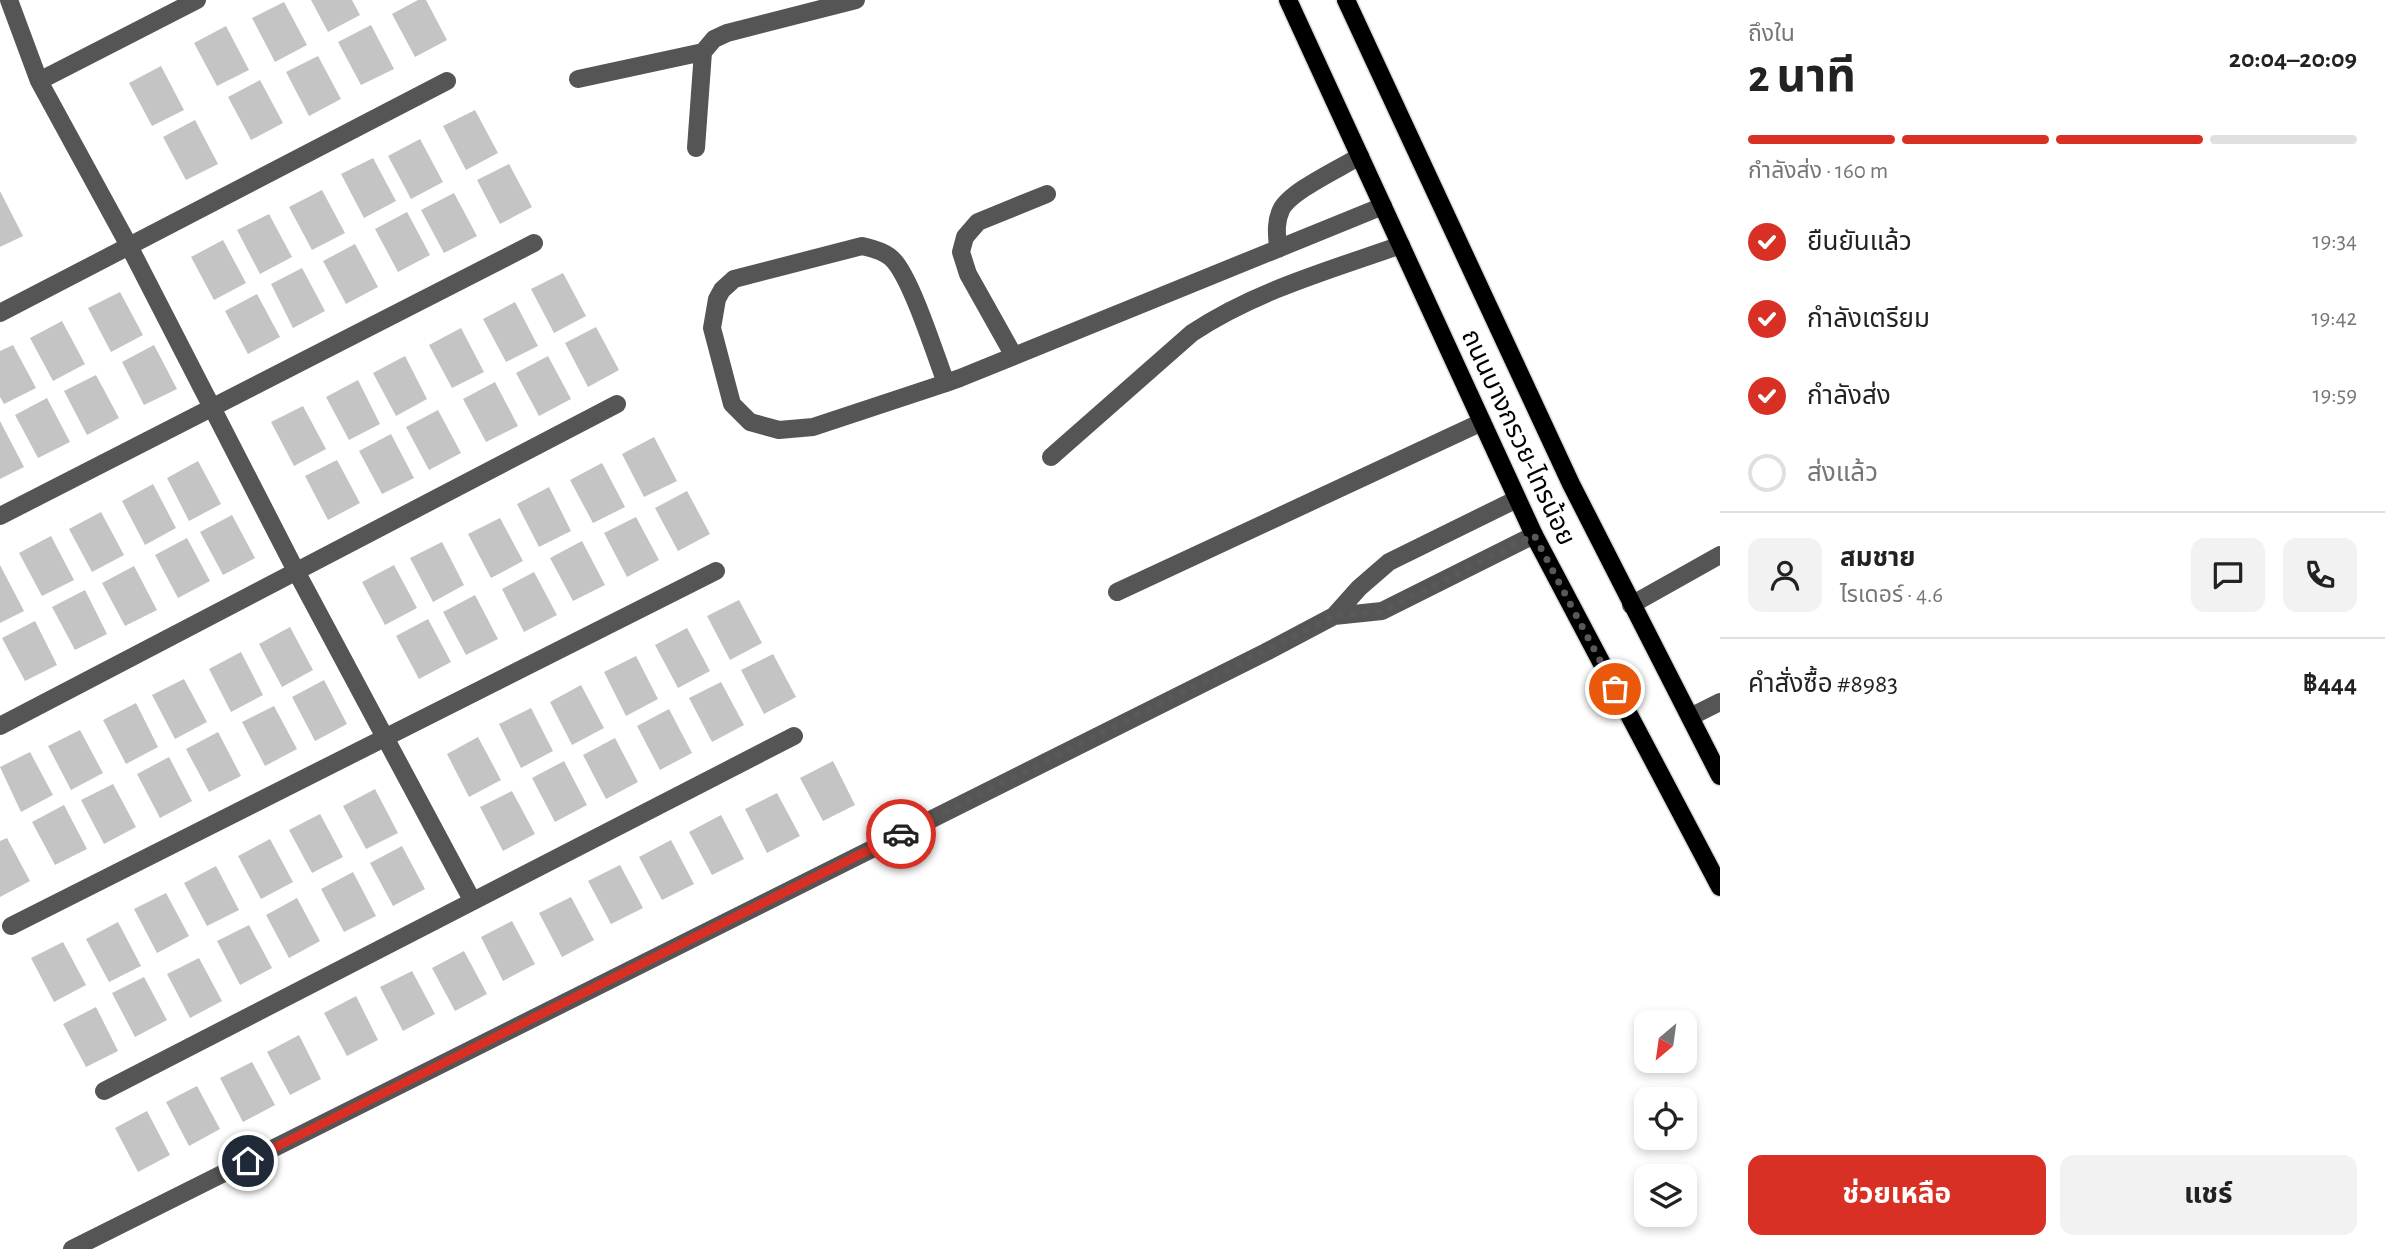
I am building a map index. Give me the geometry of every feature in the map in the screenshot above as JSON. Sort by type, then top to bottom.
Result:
[{"type":"main road","name":"ถนนบางกรวย-ไทรน้อย","points":[[1289,0],[1534,535],[1720,887]]},
{"type":"main road","name":"ถนนบางกรวย-ไทรน้อย","points":[[1346,0],[1509,352],[1631,606],[1690,717],[1714,749],[1720,776]]},
{"type":"street","points":[[9,0],[39,81],[128,244],[296,571],[472,900]]},
{"type":"street","points":[[39,81],[197,0]]},
{"type":"street","points":[[696,148],[703,52],[714,39],[727,33],[856,0]]},
{"type":"street","points":[[578,79],[703,52]]},
{"type":"street","points":[[0,313],[128,244],[447,81]]},
{"type":"street","points":[[1278,249],[1276,223],[1282,207],[1294,196],[1360,156]]},
{"type":"street","points":[[1014,356],[968,274],[961,252],[965,237],[978,222],[1047,194]]},
{"type":"street","points":[[946,383],[905,278],[895,261],[881,251],[862,246],[734,279],[717,299],[712,328],[732,404],[750,422],[779,430],[813,427],[946,383],[1383,206]]},
{"type":"street","points":[[0,516],[534,243]]},
{"type":"street","points":[[1051,457],[1192,333],[1216,316],[1242,302],[1401,244]]},
{"type":"street","points":[[0,726],[617,404]]},
{"type":"street","points":[[1117,592],[1482,422]]},
{"type":"street","points":[[1334,616],[1359,588],[1389,562],[1517,499]]},
{"type":"street","points":[[72,1249],[103,1242],[1334,616],[1382,611],[1534,535]]},
{"type":"street","points":[[1631,606],[1720,555]]},
{"type":"street","points":[[11,926],[716,571]]},
{"type":"street","points":[[1690,717],[1720,702]]},
{"type":"street","points":[[104,1091],[794,736]]},
{"type":"building","points":[[311,0],[352,0],[360,15],[328,32]]},
{"type":"building","points":[[418,0],[426,0],[447,40],[415,57],[392,14]]},
{"type":"building","points":[[284,2],[307,45],[275,62],[252,18]]},
{"type":"building","points":[[371,25],[394,69],[361,85],[338,42]]},
{"type":"building","points":[[226,26],[249,70],[217,86],[194,43]]},
{"type":"building","points":[[318,56],[341,99],[309,116],[286,72]]},
{"type":"building","points":[[161,66],[184,110],[152,126],[129,83]]},
{"type":"building","points":[[260,80],[283,123],[251,140],[228,97]]},
{"type":"building","points":[[475,110],[498,153],[466,170],[443,126]]},
{"type":"building","points":[[195,120],[218,164],[186,180],[163,137]]},
{"type":"building","points":[[420,139],[443,182],[411,199],[388,156]]},
{"type":"building","points":[[373,158],[396,201],[364,218],[341,174]]},
{"type":"building","points":[[509,164],[532,207],[500,224],[477,180]]},
{"type":"building","points":[[322,190],[345,233],[312,250],[289,207]]},
{"type":"building","points":[[0,191],[23,236],[0,247]]},
{"type":"building","points":[[454,193],[477,236],[444,253],[421,210]]},
{"type":"building","points":[[407,212],[430,255],[398,272],[375,229]]},
{"type":"building","points":[[269,214],[292,257],[260,274],[237,230]]},
{"type":"building","points":[[223,240],[246,283],[214,300],[191,257]]},
{"type":"building","points":[[355,244],[378,287],[346,304],[323,261]]},
{"type":"building","points":[[302,268],[325,311],[293,328],[271,284]]},
{"type":"building","points":[[563,273],[586,316],[554,333],[531,289]]},
{"type":"building","points":[[120,292],[143,335],[111,352],[88,308]]},
{"type":"building","points":[[257,294],[280,337],[248,354],[225,311]]},
{"type":"building","points":[[515,302],[538,346],[506,362],[483,319]]},
{"type":"building","points":[[62,321],[85,364],[53,381],[30,338]]},
{"type":"building","points":[[596,327],[619,370],[588,387],[565,343]]},
{"type":"building","points":[[461,328],[484,372],[452,388],[429,345]]},
{"type":"building","points":[[13,345],[36,388],[4,404],[0,397],[0,351]]},
{"type":"building","points":[[154,345],[177,389],[144,405],[122,362]]},
{"type":"building","points":[[405,356],[427,399],[396,416],[373,373]]},
{"type":"building","points":[[548,356],[571,399],[539,416],[516,373]]},
{"type":"building","points":[[96,375],[119,418],[87,435],[64,391]]},
{"type":"building","points":[[358,380],[380,424],[349,440],[326,397]]},
{"type":"building","points":[[495,382],[518,426],[486,442],[463,399]]},
{"type":"building","points":[[47,398],[70,442],[38,458],[15,415]]},
{"type":"building","points":[[303,406],[326,449],[294,466],[271,422]]},
{"type":"building","points":[[438,410],[461,453],[429,470],[406,427]]},
{"type":"building","points":[[0,421],[24,467],[0,479]]},
{"type":"building","points":[[391,434],[414,478],[382,494],[359,451]]},
{"type":"building","points":[[654,437],[677,481],[644,497],[622,454]]},
{"type":"building","points":[[337,460],[360,503],[328,520],[305,476]]},
{"type":"building","points":[[198,461],[221,504],[189,521],[167,478]]},
{"type":"building","points":[[602,463],[625,507],[593,523],[570,480]]},
{"type":"building","points":[[153,484],[176,528],[145,545],[122,501]]},
{"type":"building","points":[[549,487],[571,531],[539,547],[517,504]]},
{"type":"building","points":[[687,491],[710,534],[678,551],[655,508]]},
{"type":"building","points":[[101,512],[124,555],[92,572],[69,529]]},
{"type":"building","points":[[232,515],[255,558],[223,575],[200,532]]},
{"type":"building","points":[[636,517],[659,560],[627,577],[604,533]]},
{"type":"building","points":[[500,518],[523,561],[491,578],[468,534]]},
{"type":"building","points":[[51,536],[74,580],[42,596],[19,553]]},
{"type":"building","points":[[187,538],[210,581],[178,598],[155,555]]},
{"type":"building","points":[[582,541],[605,585],[573,601],[550,558]]},
{"type":"building","points":[[442,542],[464,585],[433,602],[410,558]]},
{"type":"building","points":[[0,565],[24,611],[0,623]]},
{"type":"building","points":[[394,565],[417,608],[385,625],[362,582]]},
{"type":"building","points":[[134,566],[157,610],[125,626],[102,583]]},
{"type":"building","points":[[534,572],[557,615],[524,632],[502,589]]},
{"type":"building","points":[[85,590],[107,634],[75,650],[52,607]]},
{"type":"building","points":[[475,595],[498,639],[466,655],[443,612]]},
{"type":"building","points":[[739,600],[762,643],[730,660],[707,616]]},
{"type":"building","points":[[428,619],[451,662],[419,679],[396,636]]},
{"type":"building","points":[[35,621],[57,665],[25,681],[2,638]]},
{"type":"building","points":[[290,627],[313,670],[282,687],[259,644]]},
{"type":"building","points":[[687,628],[710,671],[678,688],[655,645]]},
{"type":"building","points":[[241,652],[263,695],[231,712],[209,669]]},
{"type":"building","points":[[773,654],[796,697],[764,714],[741,670]]},
{"type":"building","points":[[636,656],[658,699],[626,716],[604,672]]},
{"type":"building","points":[[184,679],[207,722],[175,739],[152,695]]},
{"type":"building","points":[[324,680],[347,724],[315,741],[292,697]]},
{"type":"building","points":[[721,682],[744,725],[712,742],[689,698]]},
{"type":"building","points":[[581,685],[604,728],[572,745],[550,702]]},
{"type":"building","points":[[136,703],[158,747],[126,764],[103,720]]},
{"type":"building","points":[[274,706],[297,749],[265,766],[242,722]]},
{"type":"building","points":[[531,708],[553,751],[521,768],[499,724]]},
{"type":"building","points":[[669,709],[692,753],[660,770],[637,726]]},
{"type":"building","points":[[80,730],[103,773],[71,790],[48,746]]},
{"type":"building","points":[[218,732],[241,776],[209,792],[186,749]]},
{"type":"building","points":[[478,737],[501,780],[469,797],[447,754]]},
{"type":"building","points":[[615,738],[638,782],[606,799],[583,755]]},
{"type":"building","points":[[30,752],[53,795],[21,812],[0,767]]},
{"type":"building","points":[[169,757],[192,801],[160,818],[137,774]]},
{"type":"building","points":[[564,761],[587,805],[555,822],[532,778]]},
{"type":"building","points":[[833,761],[855,805],[823,821],[800,778]]},
{"type":"building","points":[[113,784],[136,827],[104,844],[81,800]]},
{"type":"building","points":[[375,789],[398,833],[366,849],[343,806]]},
{"type":"building","points":[[512,791],[535,834],[503,851],[480,807]]},
{"type":"building","points":[[777,793],[800,836],[767,853],[745,809]]},
{"type":"building","points":[[64,805],[87,849],[55,865],[32,822]]},
{"type":"building","points":[[320,814],[343,857],[312,873],[289,830]]},
{"type":"building","points":[[721,815],[744,859],[712,875],[689,832]]},
{"type":"building","points":[[7,838],[30,881],[0,897],[0,841]]},
{"type":"building","points":[[270,839],[293,882],[261,899],[238,856]]},
{"type":"building","points":[[671,840],[694,884],[662,900],[639,857]]},
{"type":"building","points":[[402,846],[425,889],[393,906],[370,863]]},
{"type":"building","points":[[620,865],[643,908],[611,924],[588,881]]},
{"type":"building","points":[[216,866],[239,910],[207,926],[184,883]]},
{"type":"building","points":[[353,872],[376,916],[344,932],[321,889]]},
{"type":"building","points":[[166,893],[189,936],[157,953],[134,909]]},
{"type":"building","points":[[571,897],[594,940],[562,957],[539,913]]},
{"type":"building","points":[[297,898],[320,941],[289,958],[266,915]]},
{"type":"building","points":[[512,921],[535,964],[503,981],[481,937]]},
{"type":"building","points":[[118,922],[141,966],[109,982],[86,939]]},
{"type":"building","points":[[249,925],[272,968],[240,985],[217,941]]},
{"type":"building","points":[[63,942],[86,985],[54,1002],[31,958]]},
{"type":"building","points":[[464,951],[487,994],[455,1011],[432,968]]},
{"type":"building","points":[[199,958],[222,1001],[190,1018],[167,974]]},
{"type":"building","points":[[412,971],[435,1014],[403,1031],[380,987]]},
{"type":"building","points":[[144,977],[167,1020],[135,1037],[112,993]]},
{"type":"building","points":[[356,996],[378,1040],[347,1056],[324,1013]]},
{"type":"building","points":[[96,1007],[118,1051],[86,1067],[63,1024]]},
{"type":"building","points":[[299,1035],[321,1079],[290,1095],[267,1052]]},
{"type":"building","points":[[252,1062],[275,1105],[243,1122],[220,1078]]},
{"type":"building","points":[[197,1086],[220,1129],[189,1146],[166,1102]]},
{"type":"building","points":[[147,1111],[170,1155],[138,1172],[115,1128]]},
{"type":"way so far","points":[[901,834],[1334,616],[1382,611],[1534,535],[1615,689]]},
{"type":"route","points":[[248,1161],[901,834]]}]
